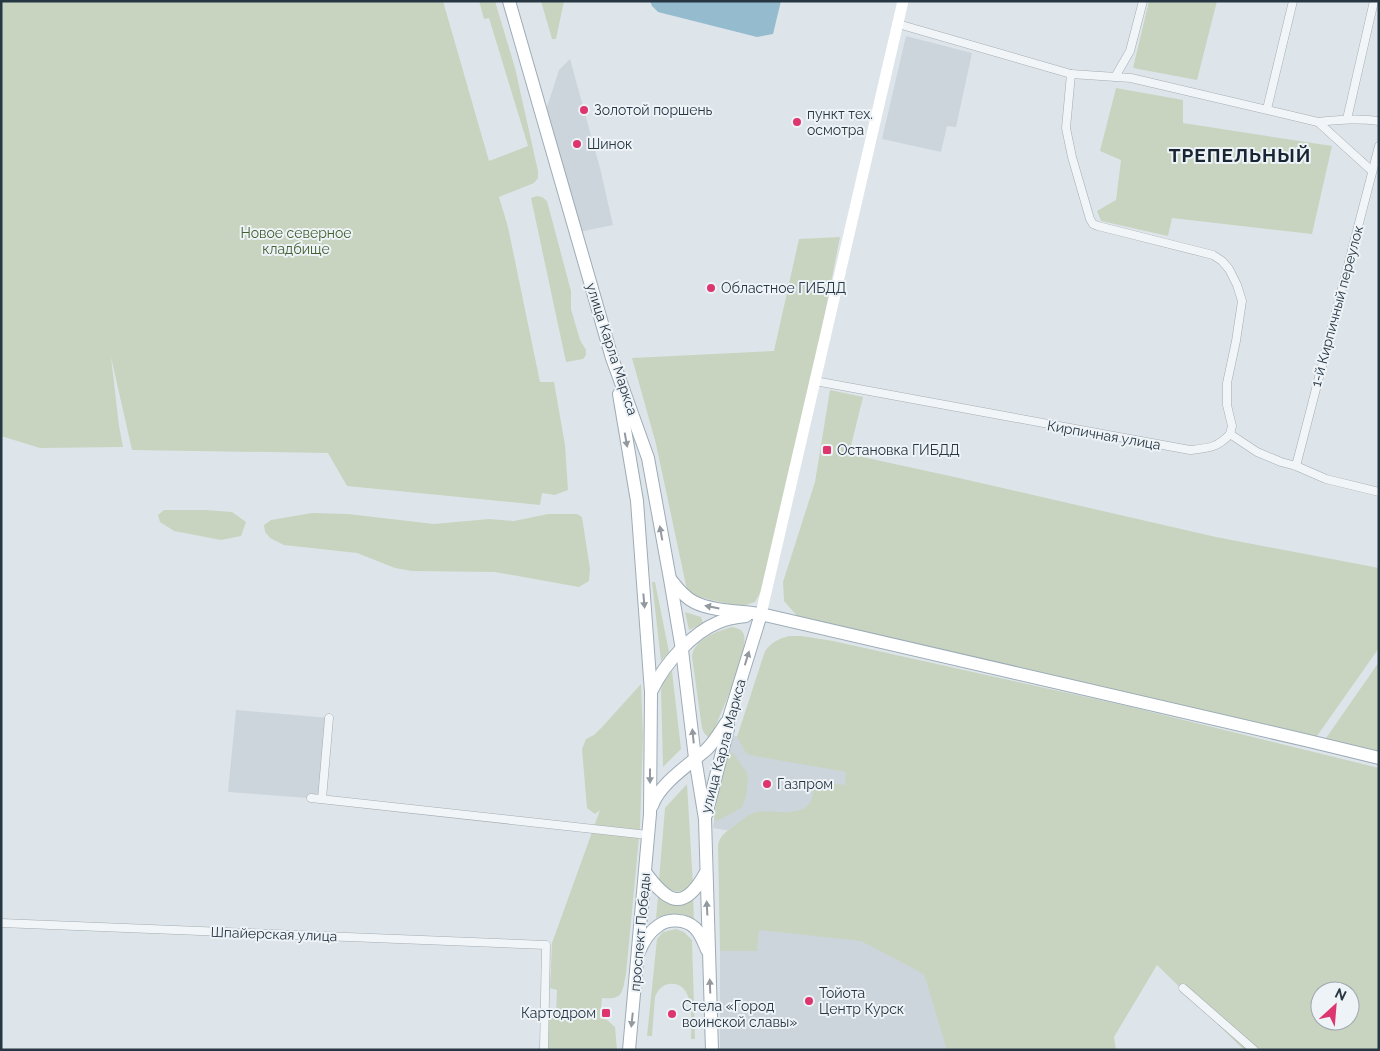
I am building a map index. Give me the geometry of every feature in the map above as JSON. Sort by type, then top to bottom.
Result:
[{"type":"main road","name":"улица Карла Маркса","points":[[509,1],[612,358],[648,458],[682,650],[695,758],[705,819]]},
{"type":"main road","name":"улица Карла Маркса","points":[[705,819],[728,729],[728,721],[760,614],[903,1]]},
{"type":"main road","points":[[612,358],[637,501],[651,692],[650,814]]},
{"type":"main road","points":[[670,579],[680,592],[693,602],[711,608],[760,614],[1309,740],[1379,758]]},
{"type":"main road","points":[[651,692],[662,671],[694,637],[720,622],[737,617],[760,614]]},
{"type":"main road","points":[[650,814],[658,794],[681,770],[706,749],[728,721]]},
{"type":"main road","name":"проспект Победы","points":[[629,1050],[650,814]]},
{"type":"main road","points":[[705,819],[705,874],[712,1050]]},
{"type":"main road","points":[[645,872],[665,895],[679,899],[691,893],[701,882],[705,874]]},
{"type":"main road","points":[[637,956],[644,942],[658,925],[668,921],[678,921],[685,922],[695,928],[703,940],[709,957]]},
{"type":"street","points":[[1115,77],[1130,51],[1143,1]]},
{"type":"street","points":[[1268,110],[1293,1]]},
{"type":"street","points":[[1347,119],[1374,1]]},
{"type":"street","points":[[898,24],[1071,74],[1131,78],[1318,122],[1347,119],[1379,121]]},
{"type":"street","points":[[1071,74],[1066,128],[1079,180],[1093,224],[1212,255],[1222,261],[1229,269],[1237,285],[1242,301],[1227,383],[1227,404],[1232,426],[1230,434],[1258,452],[1281,462],[1296,466],[1326,479],[1379,492]]},
{"type":"street","points":[[1318,122],[1372,171]]},
{"type":"street","name":"1-й Кирпичный переулок","points":[[1296,466],[1379,146]]},
{"type":"street","name":"Кирпичная улица","points":[[815,381],[1190,450],[1212,448],[1223,442],[1230,434]]},
{"type":"street","points":[[322,799],[329,718]]},
{"type":"street","points":[[311,798],[648,835]]},
{"type":"street","name":"Шпайерская улица","points":[[1,923],[546,945],[544,1050]]},
{"type":"street","points":[[1183,988],[1254,1050]]},
{"type":"shaded area","points":[[906,36],[972,53],[956,127],[947,126],[941,152],[882,139]]},
{"type":"shaded area","points":[[570,59],[600,168],[613,225],[579,232],[546,110],[559,70]]},
{"type":"shaded area","points":[[236,710],[329,718],[322,799],[228,792]]},
{"type":"shaded area","points":[[730,735],[855,760],[839,849],[713,828],[719,785]]},
{"type":"shaded area","points":[[753,927],[861,935],[928,971],[952,1050],[720,1050],[720,945],[752,946]]},
{"type":"green space","name":"Новое северное кладбище","points":[[1,1],[443,1],[489,161],[528,146],[489,18],[484,19],[479,1],[495,1],[515,68],[538,171],[538,178],[534,183],[499,197],[508,227],[540,382],[554,382],[565,445],[568,490],[555,495],[542,493],[540,505],[347,486],[328,453],[132,450],[111,357],[123,447],[40,448],[1,436]]},
{"type":"green space","points":[[541,1],[564,1],[556,39],[552,39]]},
{"type":"green space","points":[[1149,1],[1217,1],[1197,80],[1133,68]]},
{"type":"green space","points":[[1116,88],[1183,100],[1183,123],[1332,146],[1312,234],[1172,218],[1168,236],[1101,221],[1097,211],[1116,200],[1121,160],[1100,151]]},
{"type":"green space","points":[[537,196],[547,201],[571,291],[571,309],[580,340],[586,350],[586,355],[583,359],[566,362],[531,198]]},
{"type":"green space","points":[[840,237],[793,475],[761,591],[755,602],[743,606],[694,596],[687,590],[656,444],[632,358],[774,351],[799,239]]},
{"type":"green space","points":[[830,390],[863,397],[849,454],[1216,537],[1379,568],[1379,648],[1317,736],[799,618],[784,601],[783,582],[815,482]]},
{"type":"green space","points":[[164,510],[232,512],[246,522],[241,536],[221,540],[174,531],[160,522],[158,515]]},
{"type":"green space","points":[[312,513],[348,514],[434,524],[489,519],[514,521],[548,514],[577,514],[582,517],[590,569],[589,581],[579,587],[495,572],[412,571],[395,568],[357,553],[284,545],[270,538],[265,532],[264,525],[271,520]]},
{"type":"green space","points":[[652,582],[655,582],[669,652],[661,661]]},
{"type":"green space","points":[[685,612],[701,617],[703,623],[689,630]]},
{"type":"green space","points":[[732,627],[741,630],[744,635],[743,654],[715,728],[711,737],[708,737],[702,728],[692,657],[693,651],[707,637]]},
{"type":"green space","points":[[789,636],[802,636],[833,641],[1127,706],[1379,768],[1379,1050],[1244,1050],[1157,965],[1114,1037],[1116,1050],[947,1050],[924,974],[861,941],[759,930],[757,951],[720,951],[718,846],[721,837],[754,813],[792,812],[804,808],[812,799],[814,782],[845,785],[846,772],[750,755],[746,753],[737,737],[765,651],[778,640]]},
{"type":"green space","points":[[1379,662],[1379,753],[1324,741]]},
{"type":"green space","points":[[672,671],[681,749],[663,767],[661,690],[663,683]]},
{"type":"green space","points":[[641,684],[643,736],[640,827],[626,974],[621,994],[614,998],[602,998],[600,1018],[607,1020],[615,1027],[617,1050],[548,1050],[549,1018],[556,1017],[557,990],[550,988],[552,943],[600,810],[595,814],[587,808],[582,749],[586,739],[594,735],[603,726]]},
{"type":"green space","points":[[729,753],[733,753],[747,773],[746,797],[741,808],[715,821],[714,817],[723,768]]},
{"type":"green space","points":[[687,784],[693,885],[683,891],[675,891],[659,880],[665,808]]},
{"type":"green space","points":[[658,897],[671,905],[679,905],[693,898],[694,920],[685,915],[675,914],[656,918]]},
{"type":"green space","points":[[676,929],[684,932],[692,940],[695,1039],[691,1039],[691,1014],[688,996],[684,989],[678,985],[669,984],[664,985],[657,992],[652,1036],[647,1036],[657,939],[663,932]]},
{"type":"water","points":[[650,1],[781,1],[773,34],[757,37],[658,12]]},
{"type":"place","name":"Золотой поршень","points":[[584,110]]},
{"type":"place","name":"пункт тех. осмотра","points":[[797,122]]},
{"type":"place","name":"Шинок","points":[[577,144]]},
{"type":"place","name":"Областное ГИБДД","points":[[711,288]]},
{"type":"place","name":"Остановка ГИБДД","points":[[827,450]]},
{"type":"place","name":"Газпром","points":[[767,784]]},
{"type":"place","name":"Тойота Центр Курск","points":[[809,1001]]},
{"type":"place","name":"Картодром","points":[[606,1013]]},
{"type":"place","name":"Стела «Город воинской славы»","points":[[672,1014]]},
{"type":"district","name":"ТРЕПЕЛЬНЫЙ","points":[[1240,155]]}]
